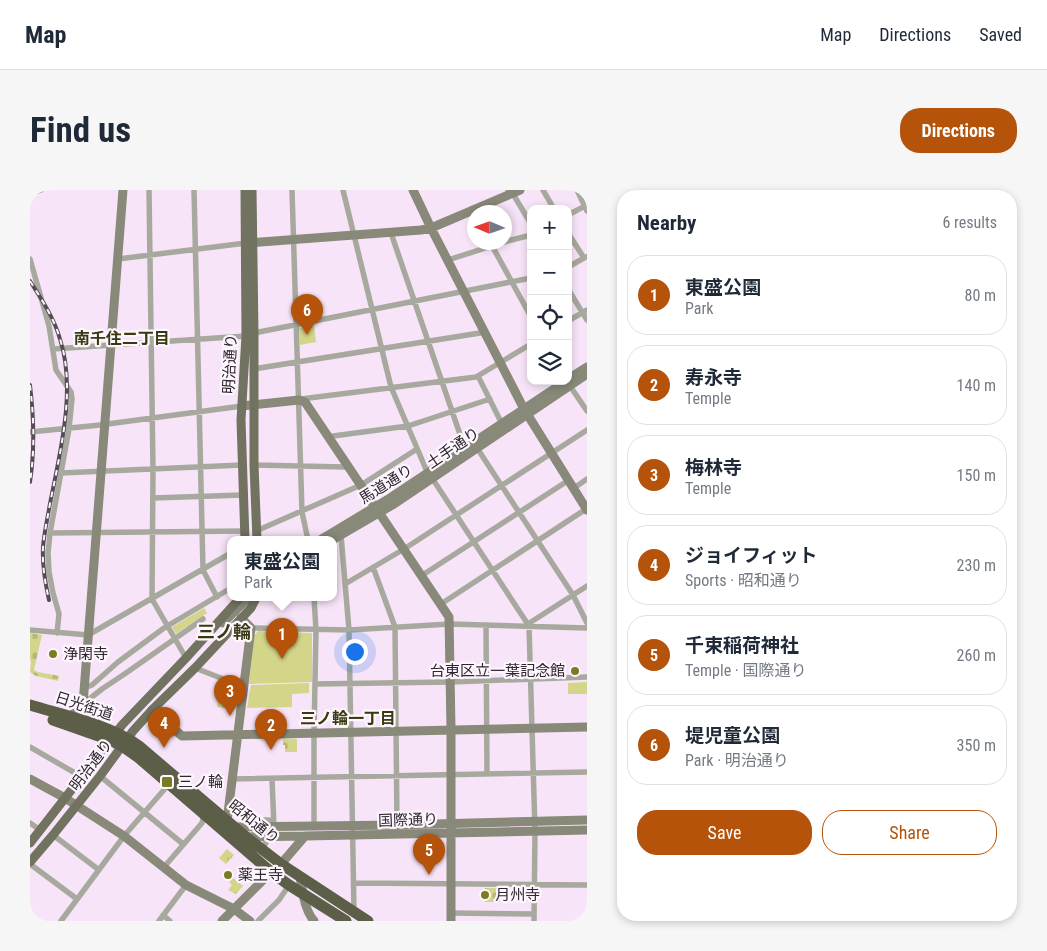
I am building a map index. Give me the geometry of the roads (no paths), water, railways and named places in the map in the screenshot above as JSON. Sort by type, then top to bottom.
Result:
[{"type":"highway","name":"日光街道","points":[[30,704],[70,717],[125,742]]},
{"type":"highway","name":"日光街道","points":[[30,712],[66,724],[113,736]]},
{"type":"highway","name":"昭和通り","points":[[125,742],[139,758],[204,814],[246,837],[350,917]]},
{"type":"highway","name":"昭和通り","points":[[125,742],[139,746],[230,828],[271,872],[297,890],[350,917],[368,921]]},
{"type":"main road","name":"明治通り","points":[[245,190],[249,242],[256,536]]},
{"type":"main road","name":"明治通り","points":[[249,242],[252,190]]},
{"type":"main road","name":"明治通り","points":[[245,536],[242,406],[250,334]]},
{"type":"main road","name":"明治通り","points":[[30,843],[113,736],[237,601]]},
{"type":"main road","name":"明治通り","points":[[30,863],[152,710],[195,668],[251,608],[254,601]]},
{"type":"street","points":[[30,194],[41,190]]},
{"type":"street","points":[[83,704],[122,190]]},
{"type":"street","points":[[149,190],[153,469],[152,600],[186,658]]},
{"type":"street","points":[[194,190],[199,467],[203,570],[217,597]]},
{"type":"street","points":[[292,190],[302,512],[307,536]]},
{"type":"street","points":[[343,190],[391,387],[417,449],[430,476],[529,626],[535,831],[534,921]]},
{"type":"street","points":[[413,190],[525,412],[587,509],[440,604]]},
{"type":"street","points":[[542,190],[551,205]]},
{"type":"street","points":[[572,213],[586,208],[577,190]]},
{"type":"street","points":[[486,205],[513,191],[527,217]]},
{"type":"street","points":[[118,259],[249,242],[421,230],[467,214]]},
{"type":"street","points":[[391,233],[465,449]]},
{"type":"street","points":[[512,240],[527,236]]},
{"type":"street","points":[[572,238],[586,258],[572,265]]},
{"type":"street","points":[[448,260],[475,250]]},
{"type":"street","points":[[494,250],[527,310]]},
{"type":"street","points":[[30,259],[49,326],[56,370],[72,392],[69,429],[48,552],[49,572],[59,614],[57,633]]},
{"type":"street","points":[[53,349],[250,334],[527,279]]},
{"type":"street","points":[[572,294],[585,311],[587,320]]},
{"type":"street","points":[[572,319],[585,311]]},
{"type":"street","points":[[253,369],[428,342],[484,331]]},
{"type":"street","points":[[30,432],[69,429],[478,376],[527,346]]},
{"type":"street","name":"馬道通り","points":[[572,379],[587,367]]},
{"type":"street","points":[[572,380],[587,374]]},
{"type":"street","points":[[478,376],[502,424]]},
{"type":"street","name":"馬道通り","points":[[328,536],[377,510],[390,498],[430,476],[465,449],[502,424],[525,412],[564,385]]},
{"type":"street","points":[[570,385],[587,411]]},
{"type":"street","points":[[330,438],[333,436],[408,426],[490,399]]},
{"type":"street","points":[[299,400],[305,402],[330,438],[449,617],[451,917],[534,914]]},
{"type":"street","name":"土手通り","points":[[430,476],[477,448],[525,412]]},
{"type":"street","points":[[345,584],[404,549],[587,430]]},
{"type":"street","points":[[477,448],[573,595],[587,622]]},
{"type":"street","points":[[256,536],[361,485],[417,449]]},
{"type":"street","points":[[61,472],[242,465]]},
{"type":"street","points":[[254,465],[348,466]]},
{"type":"street","points":[[421,576],[519,512],[571,484],[587,479]]},
{"type":"street","points":[[153,498],[243,495]]},
{"type":"street","points":[[337,537],[377,510]]},
{"type":"street","points":[[50,533],[202,531],[245,536]]},
{"type":"street","points":[[337,543],[345,584],[349,630],[354,835],[354,884],[350,917]]},
{"type":"street","points":[[30,630],[88,636],[227,555]]},
{"type":"street","points":[[373,567],[395,627],[397,825]]},
{"type":"street","points":[[529,626],[531,622],[587,586]]},
{"type":"street","points":[[84,688],[92,685],[118,662],[167,626],[227,591]]},
{"type":"street","points":[[208,633],[221,625],[245,601]]},
{"type":"street","points":[[251,608],[257,601]]},
{"type":"street","points":[[314,601],[316,630],[314,826]]},
{"type":"street","points":[[241,618],[251,628],[316,630],[450,624],[587,628]]},
{"type":"street","points":[[70,717],[102,689],[203,619]]},
{"type":"street","points":[[486,625],[487,774]]},
{"type":"street","points":[[230,828],[232,779],[251,628]]},
{"type":"street","points":[[195,668],[244,686]]},
{"type":"street","points":[[314,684],[587,677]]},
{"type":"street","points":[[152,710],[182,736],[587,727]]},
{"type":"street","points":[[30,747],[82,776]]},
{"type":"street","points":[[232,779],[587,772]]},
{"type":"street","points":[[100,776],[183,844]]},
{"type":"street","points":[[30,779],[65,798],[124,836],[186,885],[234,909],[250,921]]},
{"type":"street","points":[[249,861],[268,844],[272,779]]},
{"type":"street","points":[[61,921],[124,836],[169,784]]},
{"type":"street","points":[[185,805],[199,789]]},
{"type":"street","points":[[164,868],[202,822],[204,814]]},
{"type":"street","name":"国際通り","points":[[246,837],[354,835],[534,821],[587,820]]},
{"type":"street","name":"国際通り","points":[[230,828],[269,822],[314,826],[397,825],[535,831],[587,830]]},
{"type":"street","points":[[30,823],[40,830]]},
{"type":"street","points":[[53,835],[99,870]]},
{"type":"street","points":[[281,864],[305,836]]},
{"type":"street","points":[[30,863],[77,899]]},
{"type":"street","points":[[222,921],[271,872]]},
{"type":"street","points":[[300,877],[297,890],[313,921]]},
{"type":"street","points":[[354,884],[587,885]]},
{"type":"street","points":[[159,921],[186,885]]},
{"type":"street","points":[[258,921],[279,900],[297,890]]},
{"type":"street","points":[[163,915],[170,921]]},
{"type":"railway","points":[[30,281],[47,309],[60,339],[65,359],[67,380],[65,424],[43,547],[44,574],[49,600]]},
{"type":"railway","points":[[30,385],[33,433],[33,458],[30,482]]},
{"type":"place","name":"堤児童公園","points":[[307,335]]},
{"type":"place","name":"浄閑寺","points":[[53,654]]},
{"type":"place","name":"東盛公園","points":[[282,659]]},
{"type":"place","name":"台東区立一葉記念館","points":[[575,671]]},
{"type":"place","name":"梅林寺","points":[[230,716]]},
{"type":"place","name":"ジョイフィット","points":[[164,748]]},
{"type":"place","name":"寿永寺","points":[[271,750]]},
{"type":"place","name":"三ノ輪","points":[[167,782]]},
{"type":"place","name":"薬王寺","points":[[228,875]]},
{"type":"place","name":"千束稲荷神社","points":[[429,875]]},
{"type":"place","name":"月州寺","points":[[485,895]]},
{"type":"district","name":"南千住二丁目","points":[[122,338]]},
{"type":"district","name":"三ノ輪","points":[[224,631]]},
{"type":"district","name":"三ノ輪一丁目","points":[[348,718]]}]
